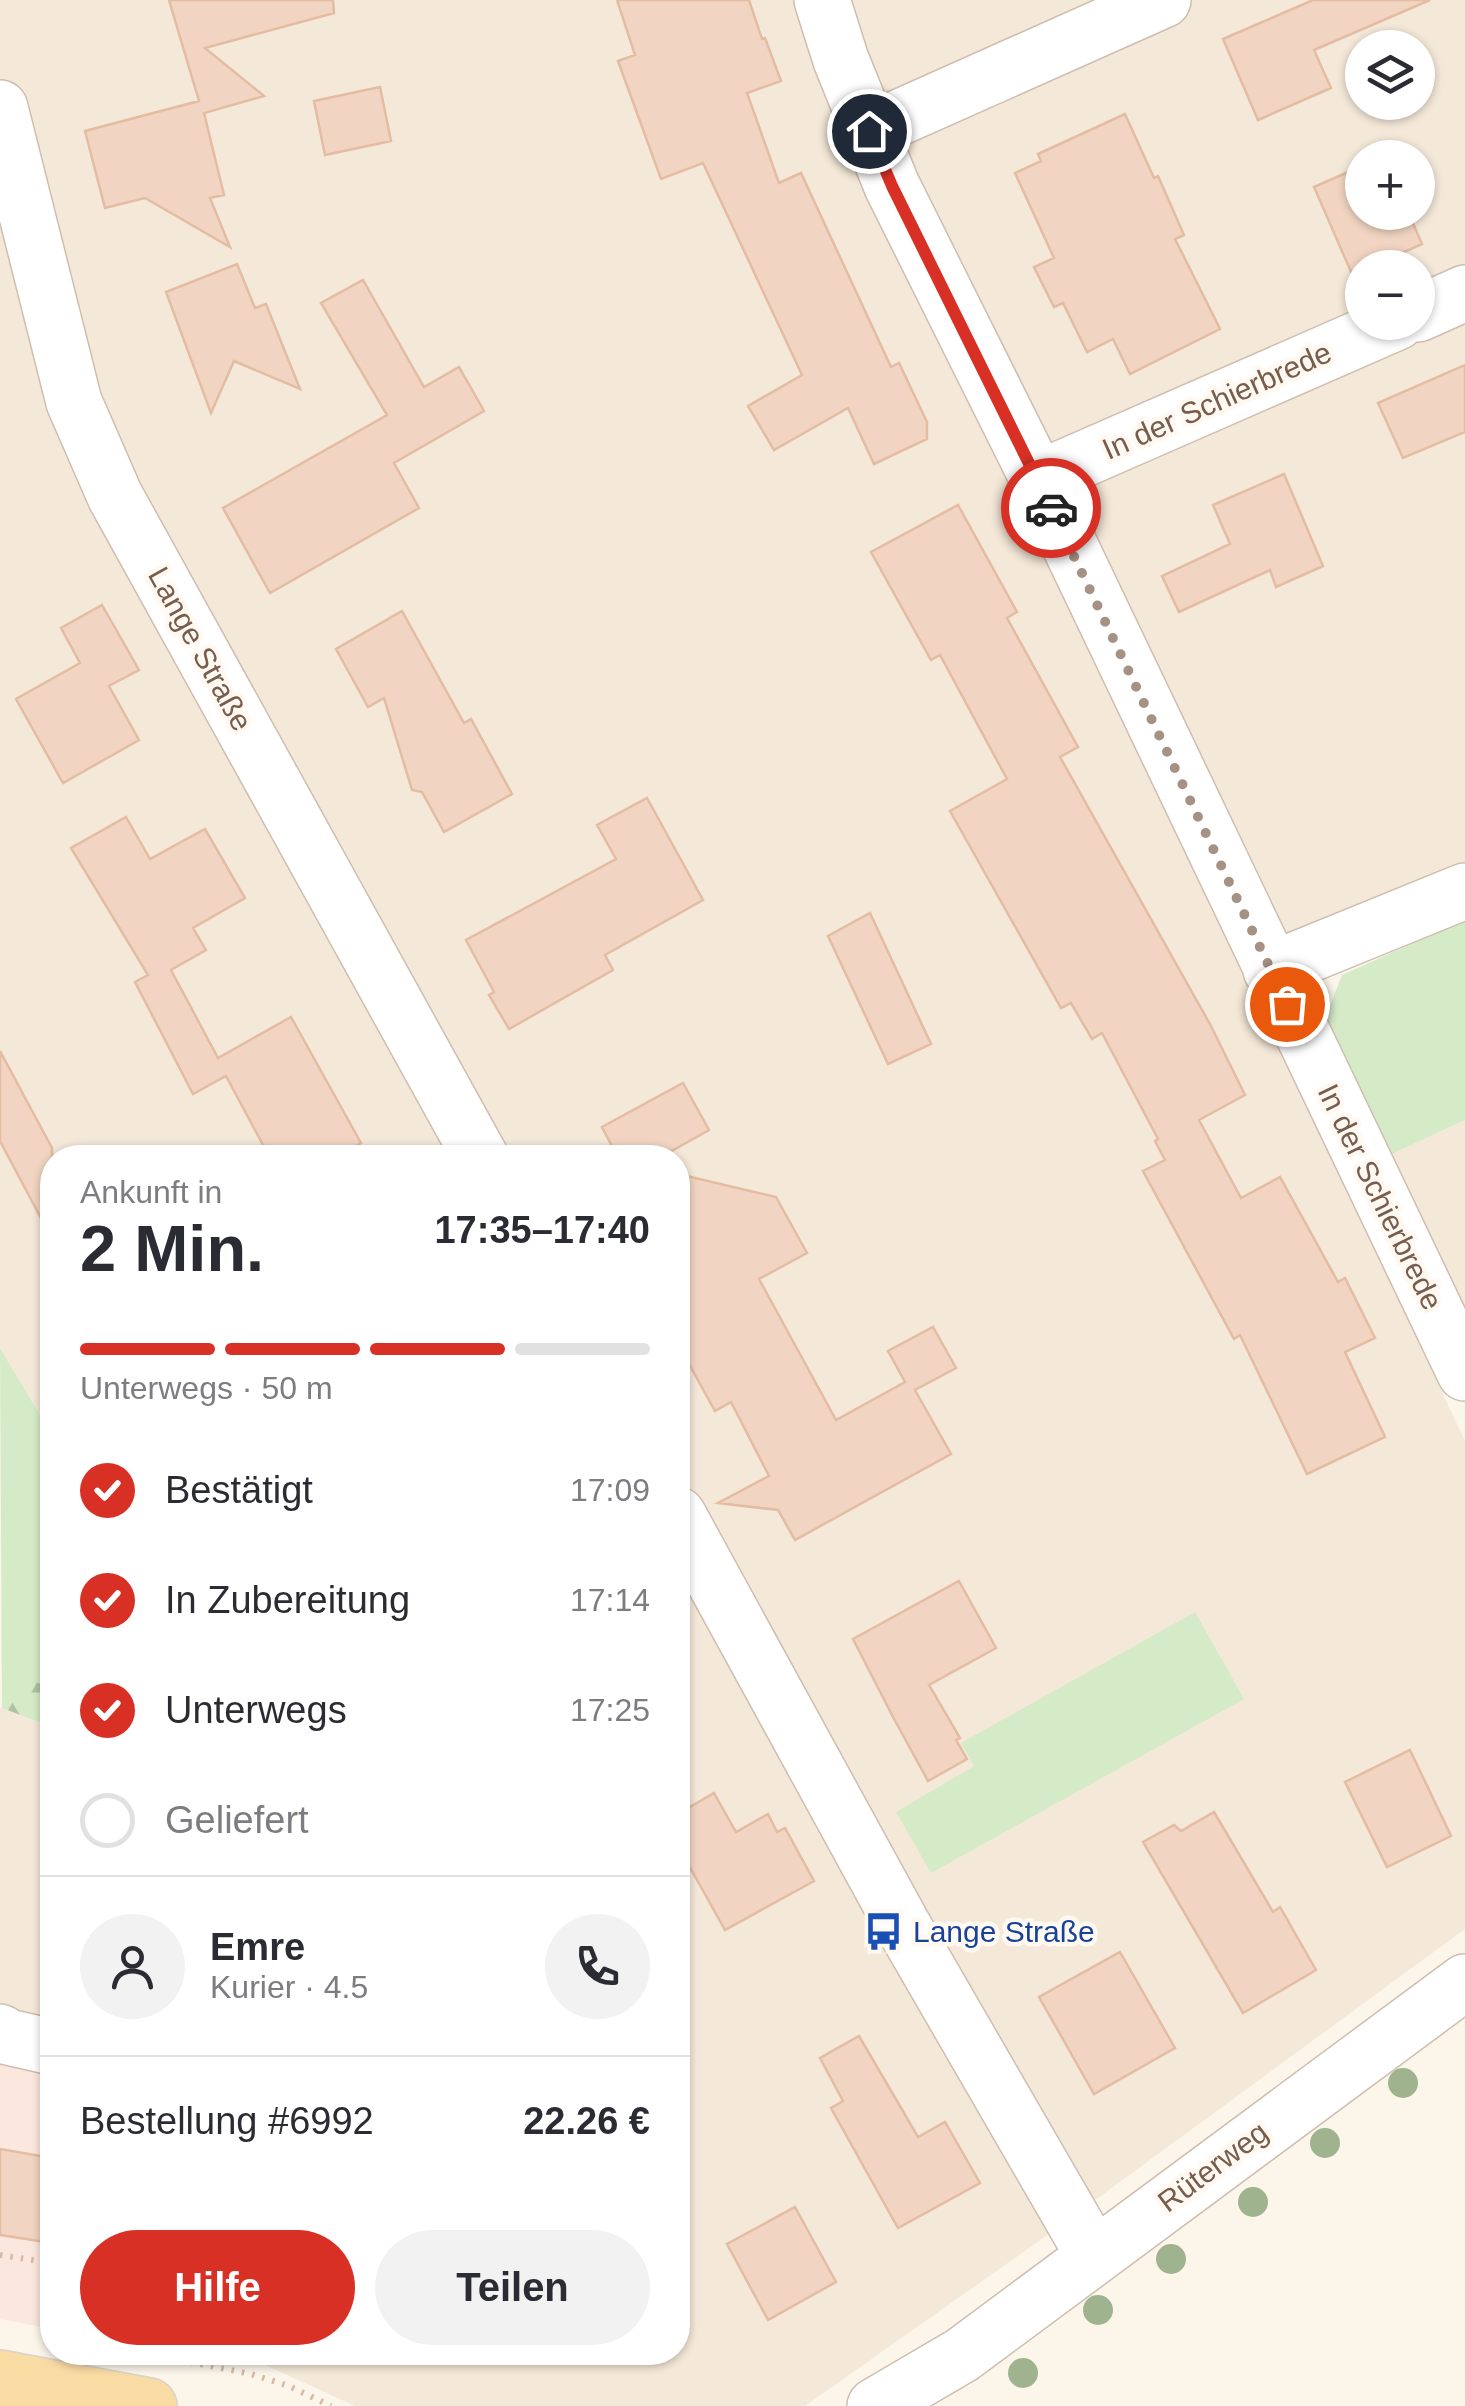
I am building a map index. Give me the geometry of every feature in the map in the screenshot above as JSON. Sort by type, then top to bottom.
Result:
[{"type":"main road","points":[[0,2378],[148,2406]]},
{"type":"street","name":"In der Schierbrede","points":[[822,0],[892,186],[1038,479],[1465,1373]]},
{"type":"street","points":[[869,131],[1164,0]]},
{"type":"street","name":"Lange Straße","points":[[0,108],[74,402],[115,496],[474,1145]]},
{"type":"street","points":[[1435,306],[1465,293]]},
{"type":"street","name":"In der Schierbrede","points":[[1038,479],[1356,340]]},
{"type":"street","points":[[1271,970],[1465,892]]},
{"type":"street","points":[[690,1537],[902,1924],[1094,2256]]},
{"type":"street","name":"Rüterweg","points":[[876,2406],[962,2355],[1465,1982]]},
{"type":"street","points":[[0,2032],[40,2044]]},
{"type":"street","name":"Rüterweg","points":[[922,2406],[962,2355]]},
{"type":"path","points":[[0,2255],[40,2261]]},
{"type":"path","points":[[205,2365],[289,2386],[331,2406]]},
{"type":"shaded area","points":[[0,0],[1465,0],[1465,874],[1240,965],[1465,1441],[1465,1929],[1046,2236],[805,2406],[355,2406],[265,2365],[690,2365],[690,1145],[40,1145],[40,1415],[0,1348]]},
{"type":"shaded area","points":[[1465,1120],[1465,1313],[1390,1155]]},
{"type":"shaded area","points":[[0,1707],[40,1722],[40,2065],[0,2057]]},
{"type":"shaded area","points":[[0,2057],[40,2065],[40,2327],[0,2319]]},
{"type":"green space","points":[[1465,920],[1465,1120],[1390,1155],[1326,1016],[1342,975]]},
{"type":"green space","points":[[0,1348],[40,1415],[40,1684],[22,1676],[2,1708]]},
{"type":"green space","points":[[1195,1612],[1244,1699],[931,1873],[896,1812],[974,1766],[961,1743]]},
{"type":"green space","points":[[22,1675],[40,1684],[40,1722],[2,1708]]},
{"type":"building","points":[[169,0],[333,0],[334,13],[205,48],[264,96],[204,113],[224,195],[210,198],[230,247],[145,198],[105,208],[85,131],[199,101]]},
{"type":"building","points":[[617,0],[749,0],[781,81],[747,93],[779,183],[801,173],[891,367],[899,363],[927,422],[927,439],[874,464],[848,408],[774,450],[748,406],[802,375],[703,163],[661,179],[618,61],[635,55]]},
{"type":"building","points":[[1313,0],[1430,0],[1360,30],[1345,30],[1345,37],[1314,50],[1331,88],[1258,120],[1223,39]]},
{"type":"building","points":[[380,87],[391,141],[325,155],[314,101]]},
{"type":"building","points":[[1125,114],[1154,178],[1158,176],[1184,235],[1175,239],[1220,329],[1130,374],[1113,339],[1087,352],[1063,303],[1054,307],[1034,267],[1054,258],[1015,173],[1041,161],[1038,154]]},
{"type":"building","points":[[1345,173],[1345,230],[1416,230],[1422,244],[1408,250],[1345,250],[1345,258],[1314,187]]},
{"type":"building","points":[[237,264],[255,308],[266,304],[300,389],[234,361],[211,413],[166,292]]},
{"type":"building","points":[[363,280],[424,387],[459,367],[484,411],[394,463],[419,508],[270,593],[223,508],[387,415],[321,303]]},
{"type":"building","points":[[1465,365],[1465,432],[1403,458],[1378,403]]},
{"type":"building","points":[[1284,474],[1323,566],[1276,587],[1270,570],[1179,612],[1162,576],[1230,544],[1213,505]]},
{"type":"building","points":[[958,505],[1017,612],[1007,618],[1078,747],[1060,757],[1211,1026],[1245,1095],[1199,1120],[1241,1198],[1280,1177],[1338,1282],[1345,1278],[1375,1338],[1345,1352],[1385,1437],[1307,1474],[1240,1335],[1234,1339],[1143,1171],[1165,1160],[1155,1141],[1158,1139],[1102,1033],[1092,1039],[1071,1003],[1061,1008],[950,811],[1007,779],[940,655],[931,660],[871,552]]},
{"type":"building","points":[[102,605],[139,670],[109,686],[139,740],[63,783],[16,699],[80,663],[61,628]]},
{"type":"building","points":[[402,611],[464,723],[471,719],[512,794],[444,832],[422,792],[412,790],[384,698],[368,707],[336,649]]},
{"type":"building","points":[[647,798],[703,900],[605,955],[613,970],[509,1029],[489,995],[494,992],[466,940],[616,859],[597,825]]},
{"type":"building","points":[[126,817],[150,859],[205,829],[245,898],[193,928],[206,950],[171,970],[218,1058],[291,1017],[361,1143],[263,1145],[226,1076],[193,1094],[135,982],[148,975],[71,848]]},
{"type":"building","points":[[870,913],[931,1044],[888,1064],[828,936]]},
{"type":"building","points":[[0,1051],[50,1145],[40,1145],[40,1216],[0,1141]]},
{"type":"building","points":[[683,1083],[709,1130],[682,1145],[611,1145],[602,1127]]},
{"type":"building","points":[[690,1177],[776,1197],[807,1253],[759,1279],[836,1420],[905,1382],[888,1351],[933,1327],[956,1368],[915,1390],[951,1454],[795,1540],[778,1510],[718,1503],[769,1476],[731,1402],[715,1411],[690,1366]]},
{"type":"building","points":[[959,1581],[996,1648],[929,1685],[960,1738],[956,1740],[967,1759],[928,1781],[853,1639]]},
{"type":"building","points":[[1410,1750],[1451,1836],[1387,1867],[1345,1782]]},
{"type":"building","points":[[714,1793],[736,1832],[768,1814],[777,1832],[785,1828],[814,1881],[725,1930],[690,1867],[690,1807]]},
{"type":"building","points":[[1214,1812],[1273,1912],[1280,1907],[1316,1970],[1243,2013],[1143,1842],[1174,1825],[1181,1831]]},
{"type":"building","points":[[1120,1952],[1175,2048],[1094,2094],[1039,1997]]},
{"type":"building","points":[[859,2036],[918,2137],[945,2122],[980,2183],[898,2228],[831,2108],[843,2101],[820,2058]]},
{"type":"building","points":[[0,2149],[40,2156],[40,2241],[0,2235]]},
{"type":"building","points":[[795,2207],[836,2282],[768,2320],[727,2244]]},
{"type":"way so far","points":[[1051,508],[1287,1004]]},
{"type":"place","name":"Lange Straße","points":[[883,1932]]},
{"type":"route","points":[[869,131],[892,186],[1051,508]]}]
